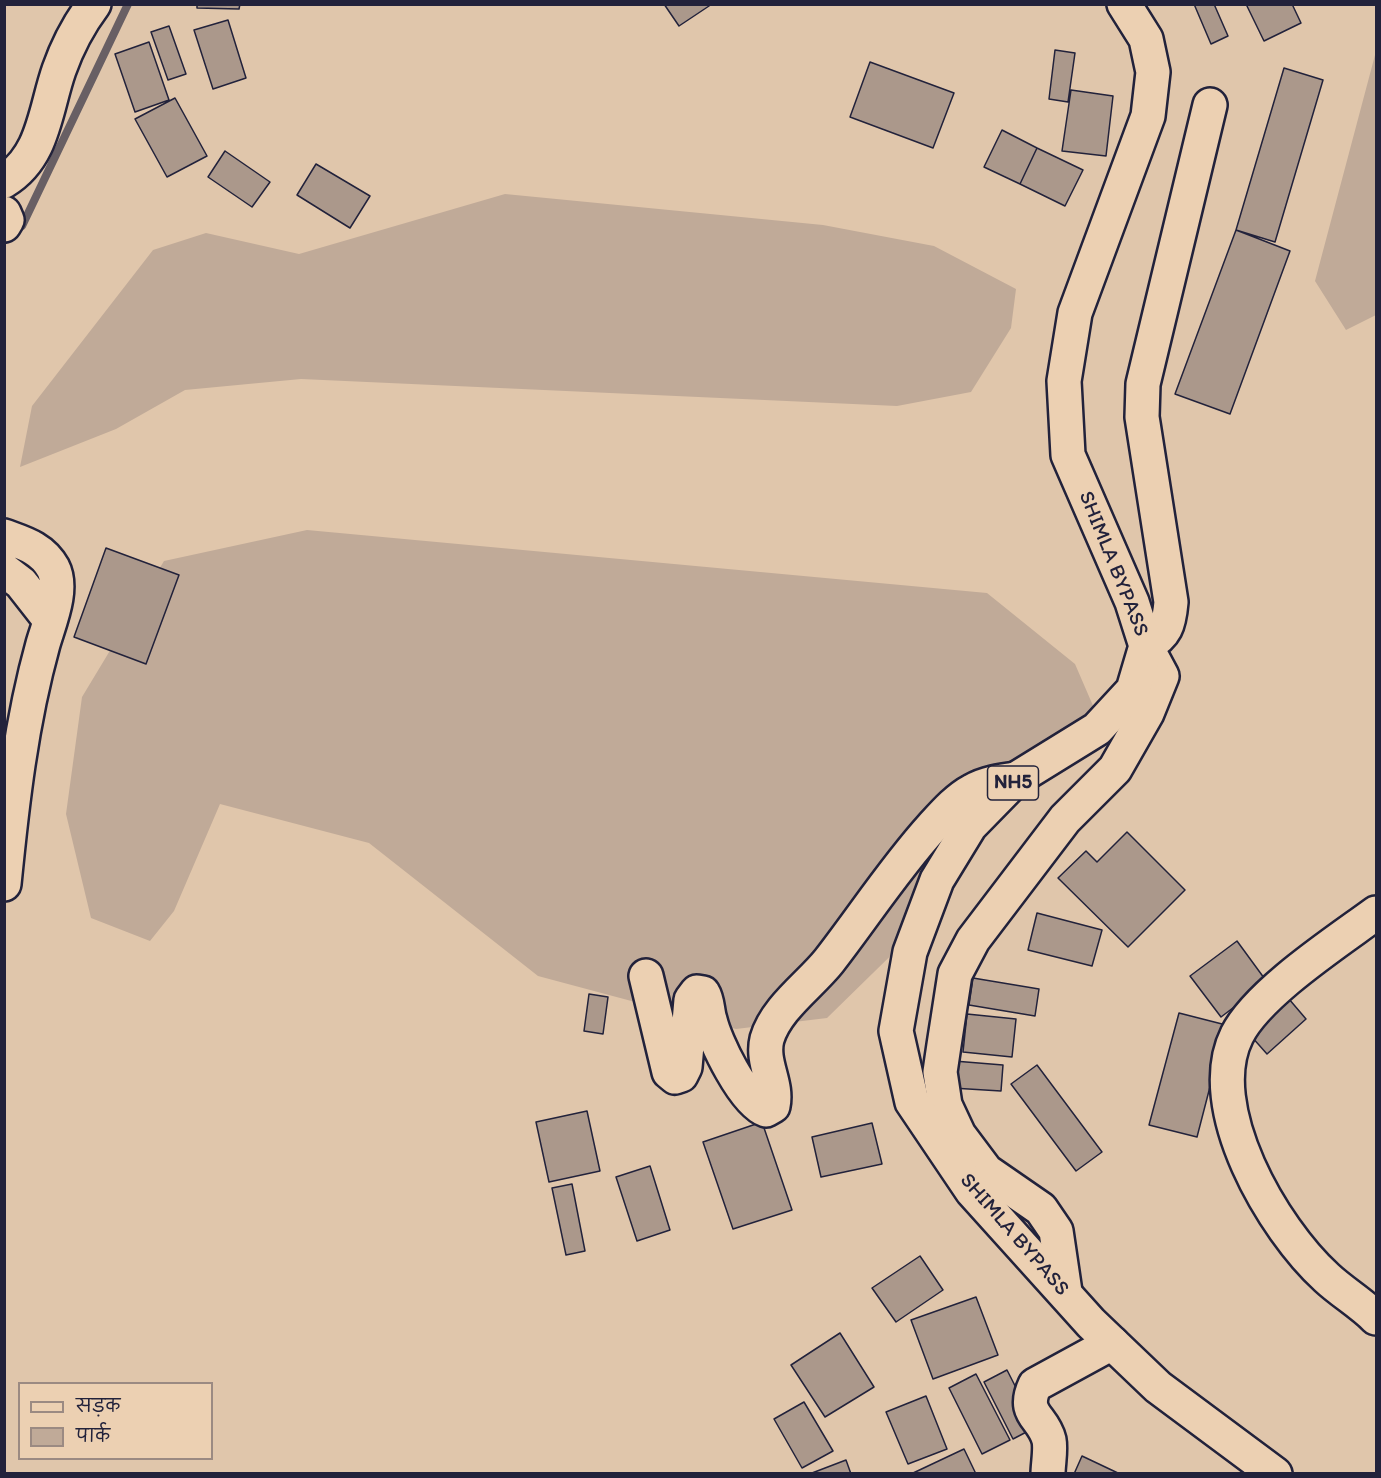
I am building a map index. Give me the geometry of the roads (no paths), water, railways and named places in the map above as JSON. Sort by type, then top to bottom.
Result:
[{"type":"main road","points":[[4,181],[15,175],[32,155],[43,128],[59,69],[81,21],[94,4]]},
{"type":"main road","name":"SHIMLA BYPASS","points":[[1124,4],[1146,39],[1153,72],[1148,116],[1075,313],[1064,381],[1068,455],[1132,602],[1146,646],[1133,690],[1097,729],[1016,779],[970,826],[937,880],[910,952],[896,1031],[912,1102],[972,1191],[1112,1343],[1158,1387],[1275,1473]]},
{"type":"main road","points":[[1065,1292],[1056,1231],[1041,1209],[986,1171],[959,1136],[945,1105],[940,1072],[955,974],[973,940],[1065,819],[1115,770],[1147,713],[1162,676],[1146,646],[1162,638],[1169,624],[1171,602],[1142,417],[1143,384],[1210,105]]},
{"type":"main road","points":[[4,536],[39,550],[54,569],[56,591],[34,676],[16,770],[4,884]]},
{"type":"main road","points":[[4,570],[21,583],[50,620]]},
{"type":"main road","points":[[646,976],[669,1072],[675,1077],[681,1075],[691,1000],[697,992],[703,993],[720,1050],[735,1076],[760,1108],[766,1110],[773,1106],[775,1098],[765,1056],[768,1038],[779,1017],[828,962],[903,860],[948,810],[972,791],[994,782],[1016,779]]},
{"type":"main road","points":[[1377,912],[1298,970],[1257,1009],[1237,1035],[1227,1071],[1229,1114],[1239,1145],[1264,1195],[1295,1242],[1326,1278],[1377,1318]]},
{"type":"main road","points":[[1048,1473],[1049,1440],[1030,1407],[1030,1397],[1035,1385],[1112,1343]]},
{"type":"waterway","points":[[13,227],[22,226],[128,4]]}]
